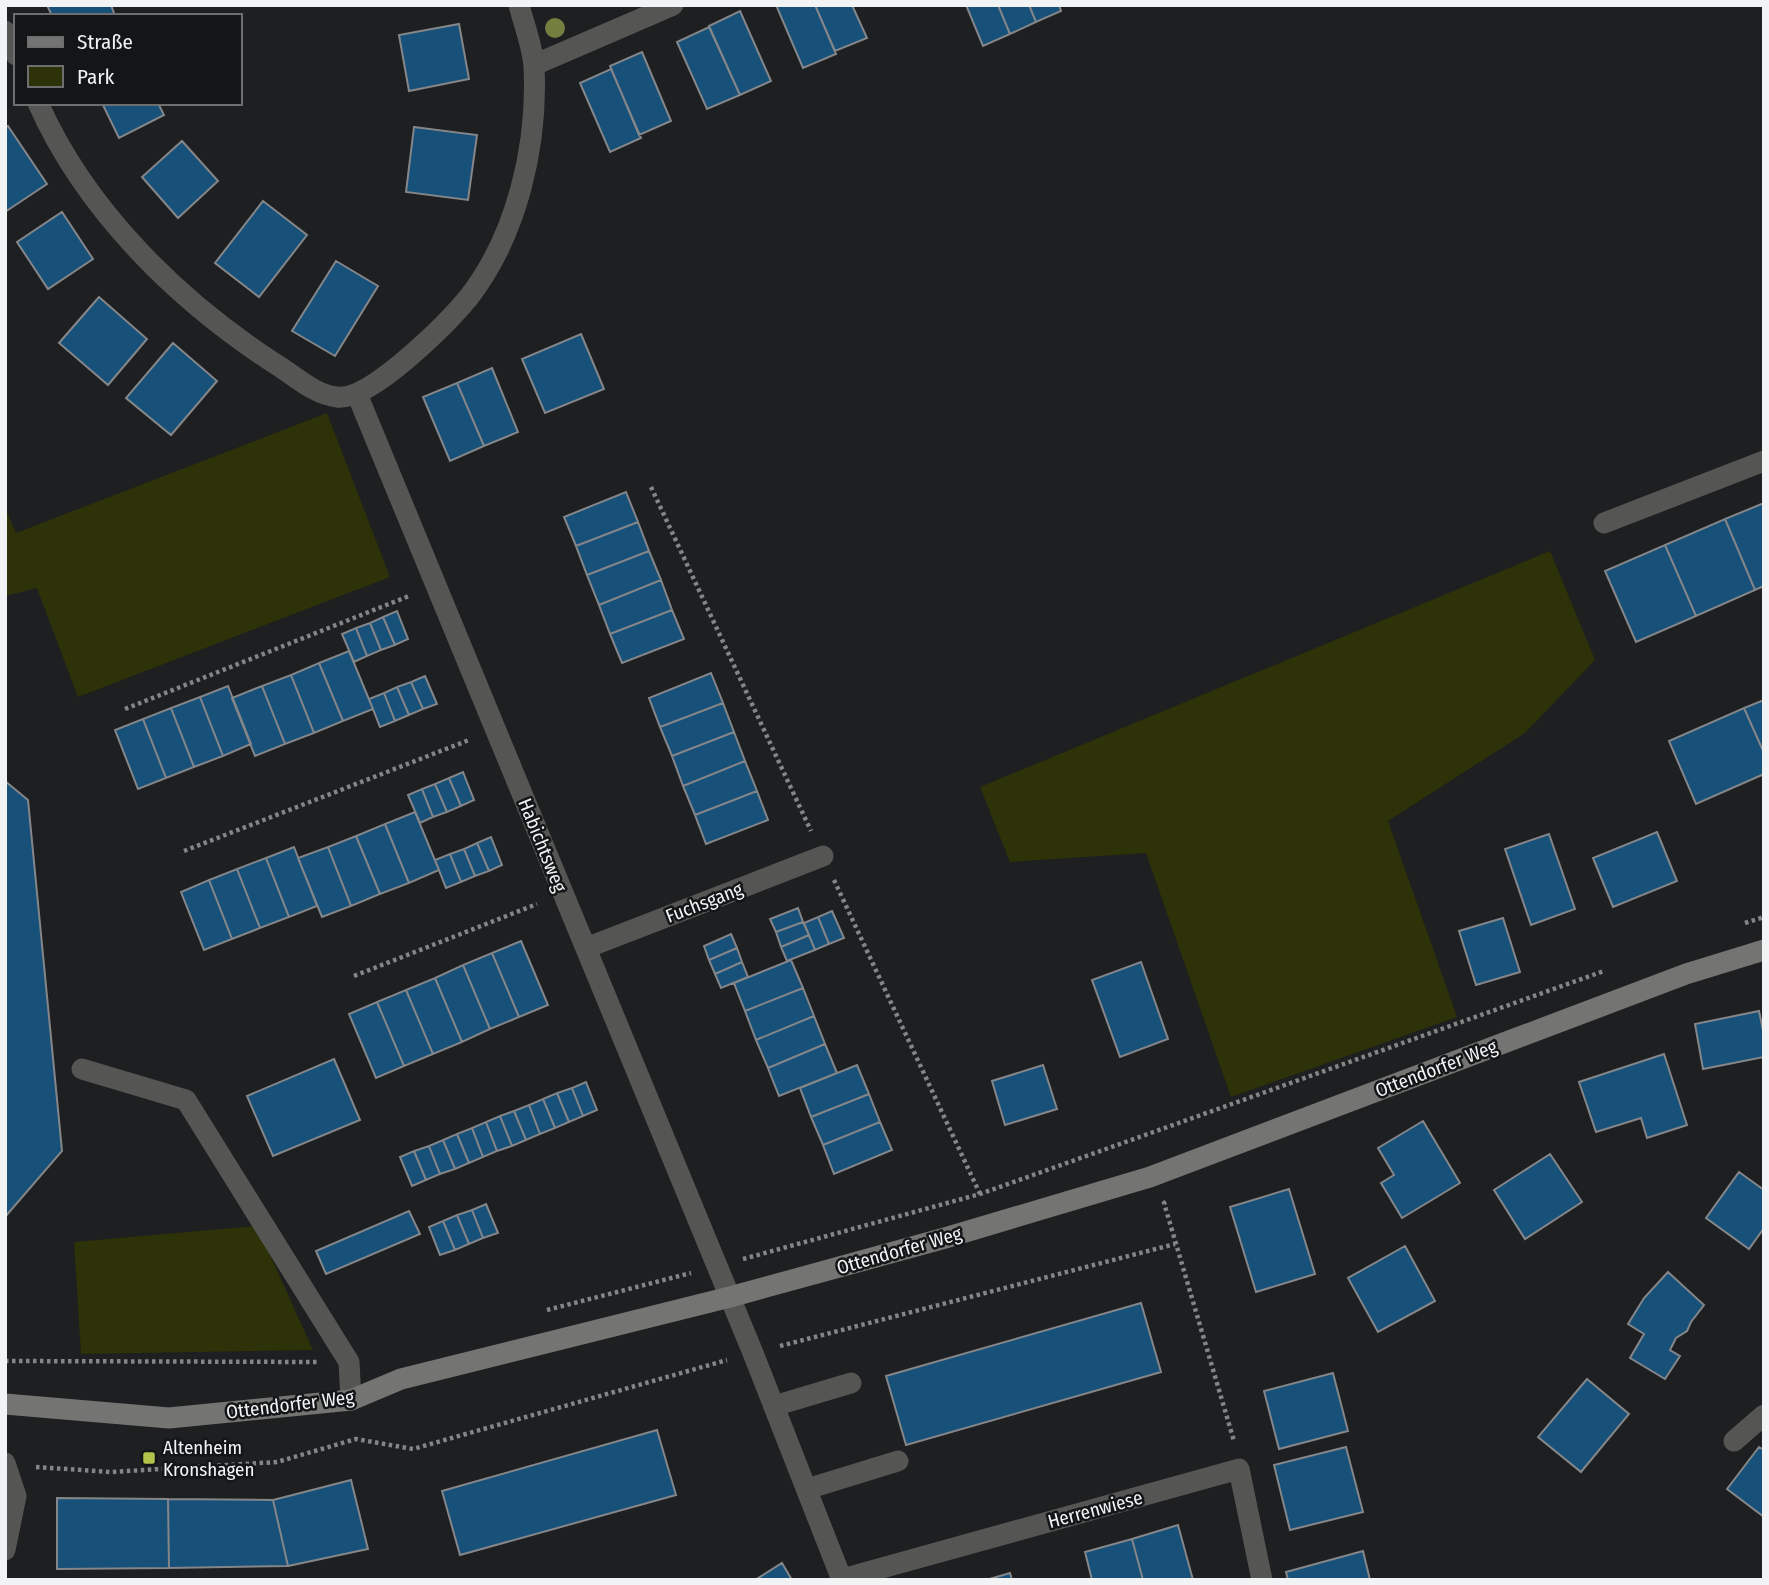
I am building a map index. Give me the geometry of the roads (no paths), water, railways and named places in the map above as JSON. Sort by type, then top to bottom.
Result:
[{"type":"main road","name":"Ottendorfer Weg","points":[[5,1404],[169,1418],[351,1400],[401,1379],[730,1297],[945,1238],[1150,1177],[1686,974],[1764,950]]},
{"type":"street","points":[[39,105],[50,131],[75,170],[131,244],[194,305],[252,349],[321,393],[339,398],[357,394],[398,366],[438,332],[470,296],[495,254],[514,209],[527,158],[533,112],[534,65],[519,5]]},
{"type":"street","points":[[534,65],[673,5]]},
{"type":"street","points":[[5,31],[14,51]]},
{"type":"street","name":"Habichtsweg","points":[[357,394],[730,1297]]},
{"type":"street","points":[[1604,523],[1764,461]]},
{"type":"street","name":"Fuchsgang","points":[[586,948],[823,856]]},
{"type":"street","points":[[82,1069],[186,1100],[349,1362],[351,1400]]},
{"type":"street","name":"Herrenwiese","points":[[730,1297],[842,1579],[1238,1469],[1262,1580]]},
{"type":"street","points":[[774,1406],[851,1383]]},
{"type":"street","points":[[1734,1441],[1764,1415]]},
{"type":"street","points":[[807,1489],[898,1461]]},
{"type":"street","points":[[5,1550],[16,1496],[6,1464]]},
{"type":"place","name":"Altenheim Kronshagen","points":[[149,1458]]}]
